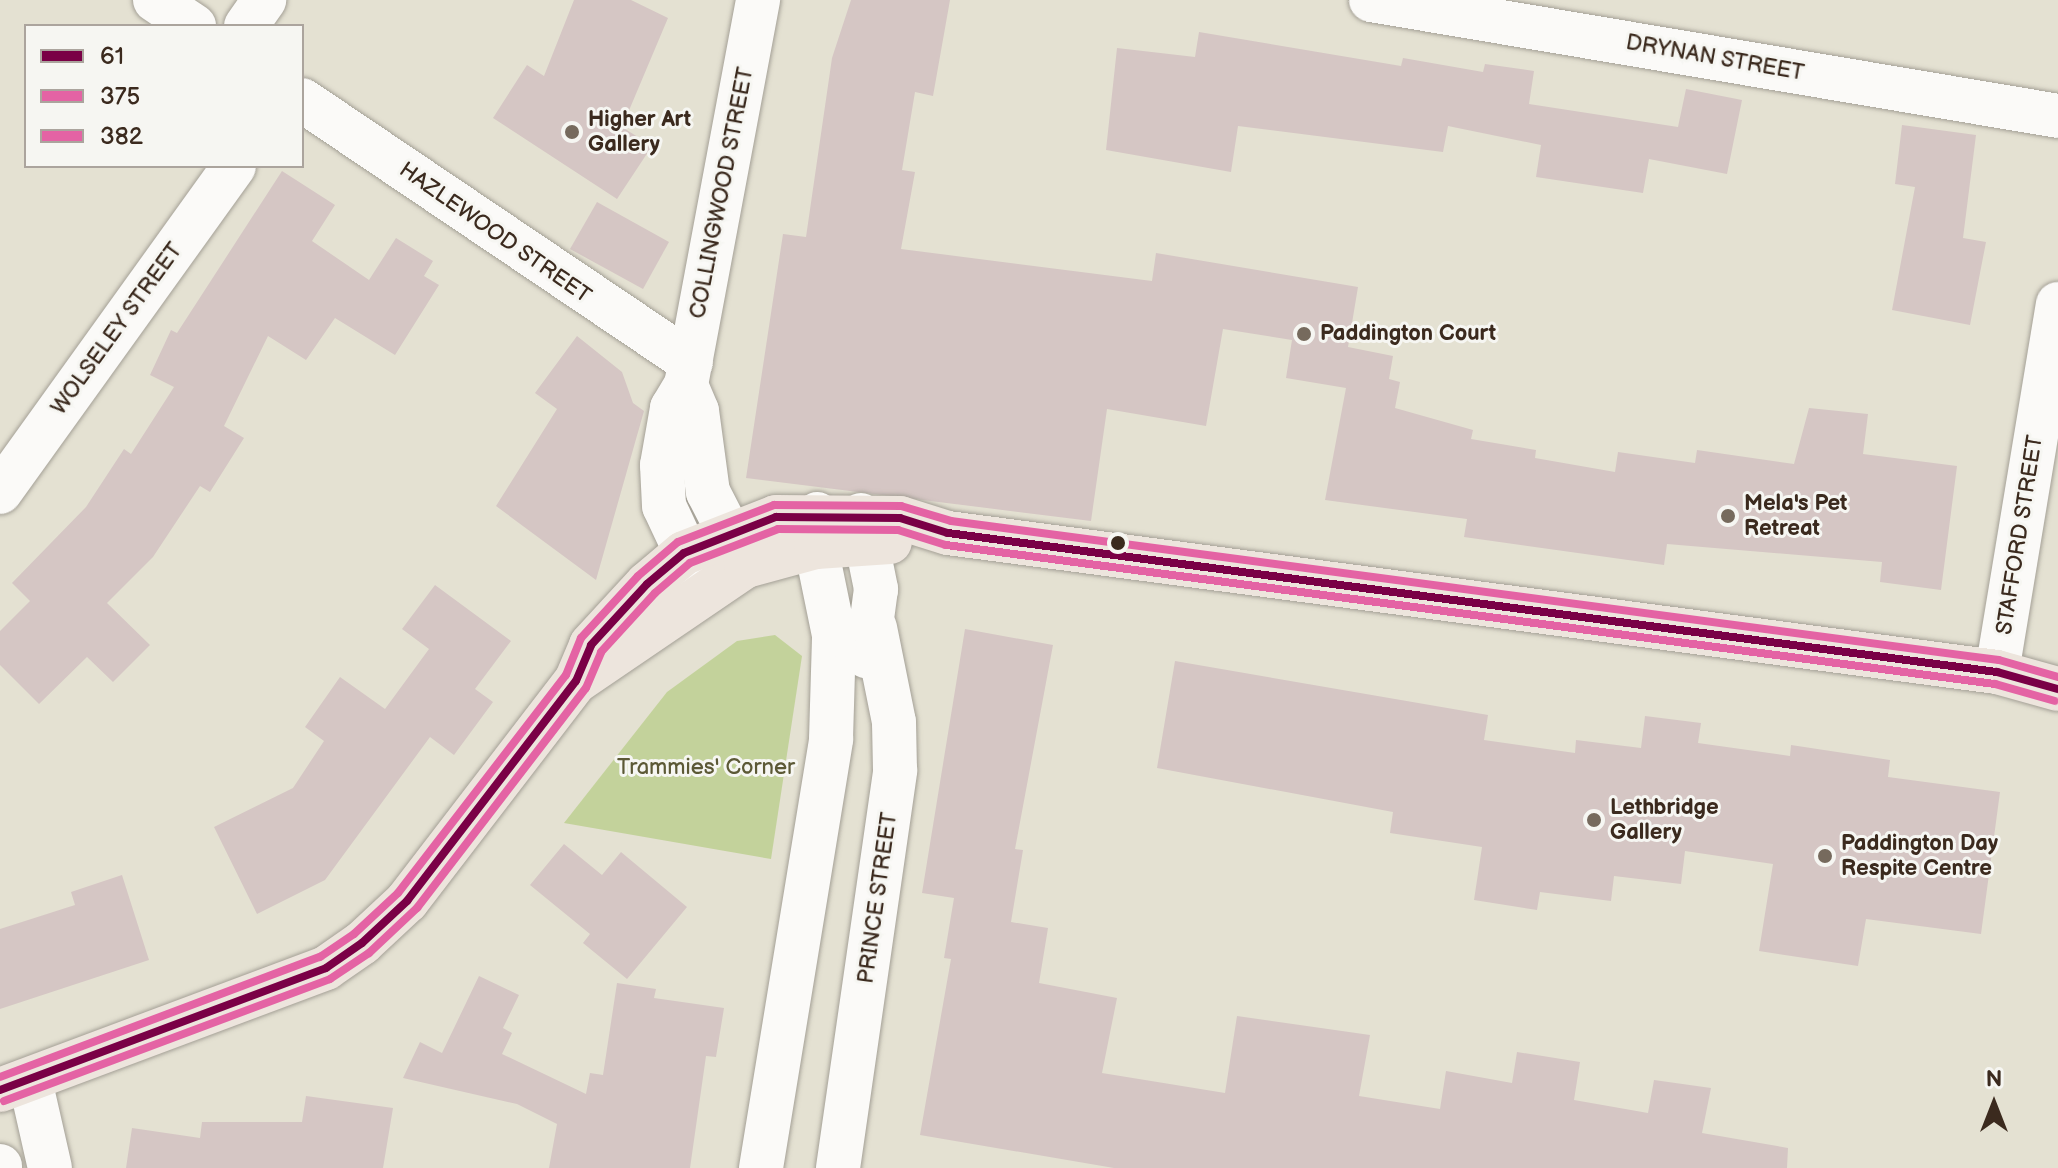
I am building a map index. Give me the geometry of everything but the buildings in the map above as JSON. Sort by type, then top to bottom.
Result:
[{"type":"main road","points":[[15,1085],[326,968],[362,943],[407,901],[576,681],[591,645],[694,571],[736,549],[817,530],[865,528],[917,542],[948,533],[1997,672],[2058,689]]},
{"type":"street","points":[[155,0],[191,24]]},
{"type":"street","points":[[247,24],[264,0]]},
{"type":"street","name":"COLLINGWOOD STREET","points":[[694,571],[661,482],[672,408],[689,374],[758,0]]},
{"type":"street","name":"DRYNAN STREET","points":[[1371,0],[2058,116]]},
{"type":"street","name":"HAZLEWOOD STREET","points":[[304,101],[689,374]]},
{"type":"street","name":"WOLSELEY STREET","points":[[0,492],[233,168]]},
{"type":"street","name":"STAFFORD STREET","points":[[1997,672],[2058,304]]},
{"type":"street","name":"COLLINGWOOD STREET","points":[[689,374],[708,492],[736,549]]},
{"type":"street","name":"PRINCE STREET","points":[[838,1168],[895,770],[894,722],[875,628],[865,528]]},
{"type":"street","name":"PRINCE STREET","points":[[761,1168],[831,739],[833,615],[817,530]]},
{"type":"street","name":"PRINCE STREET","points":[[831,739],[856,693],[875,628]]},
{"type":"street","points":[[15,1085],[50,1168]]},
{"type":"green space","name":"Trammies' Corner","points":[[775,635],[802,656],[771,859],[564,823],[667,692],[737,641]]},
{"type":"transit line","name":"382","points":[[0,1077],[320,957],[354,934],[398,893],[566,675],[581,638],[638,576],[678,542],[774,505],[901,506],[951,521],[1999,660],[2058,677]]},
{"type":"transit line","name":"61","points":[[0,1090],[326,968],[362,943],[407,901],[576,681],[591,645],[647,584],[684,553],[776,517],[900,518],[948,533],[1997,672],[2058,689]]},
{"type":"transit line","name":"375","points":[[4,1101],[330,979],[369,953],[417,908],[586,688],[601,652],[655,593],[690,563],[778,529],[898,530],[946,545],[1995,684],[2055,701]]},
{"type":"place","name":"Higher Art Gallery","points":[[572,132]]},
{"type":"place","name":"Paddington Court","points":[[1304,334]]},
{"type":"place","name":"Mela's Pet Retreat","points":[[1728,516]]},
{"type":"place","name":"Lethbridge Gallery","points":[[1594,820]]},
{"type":"place","name":"Paddington Day Respite Centre","points":[[1825,856]]}]
